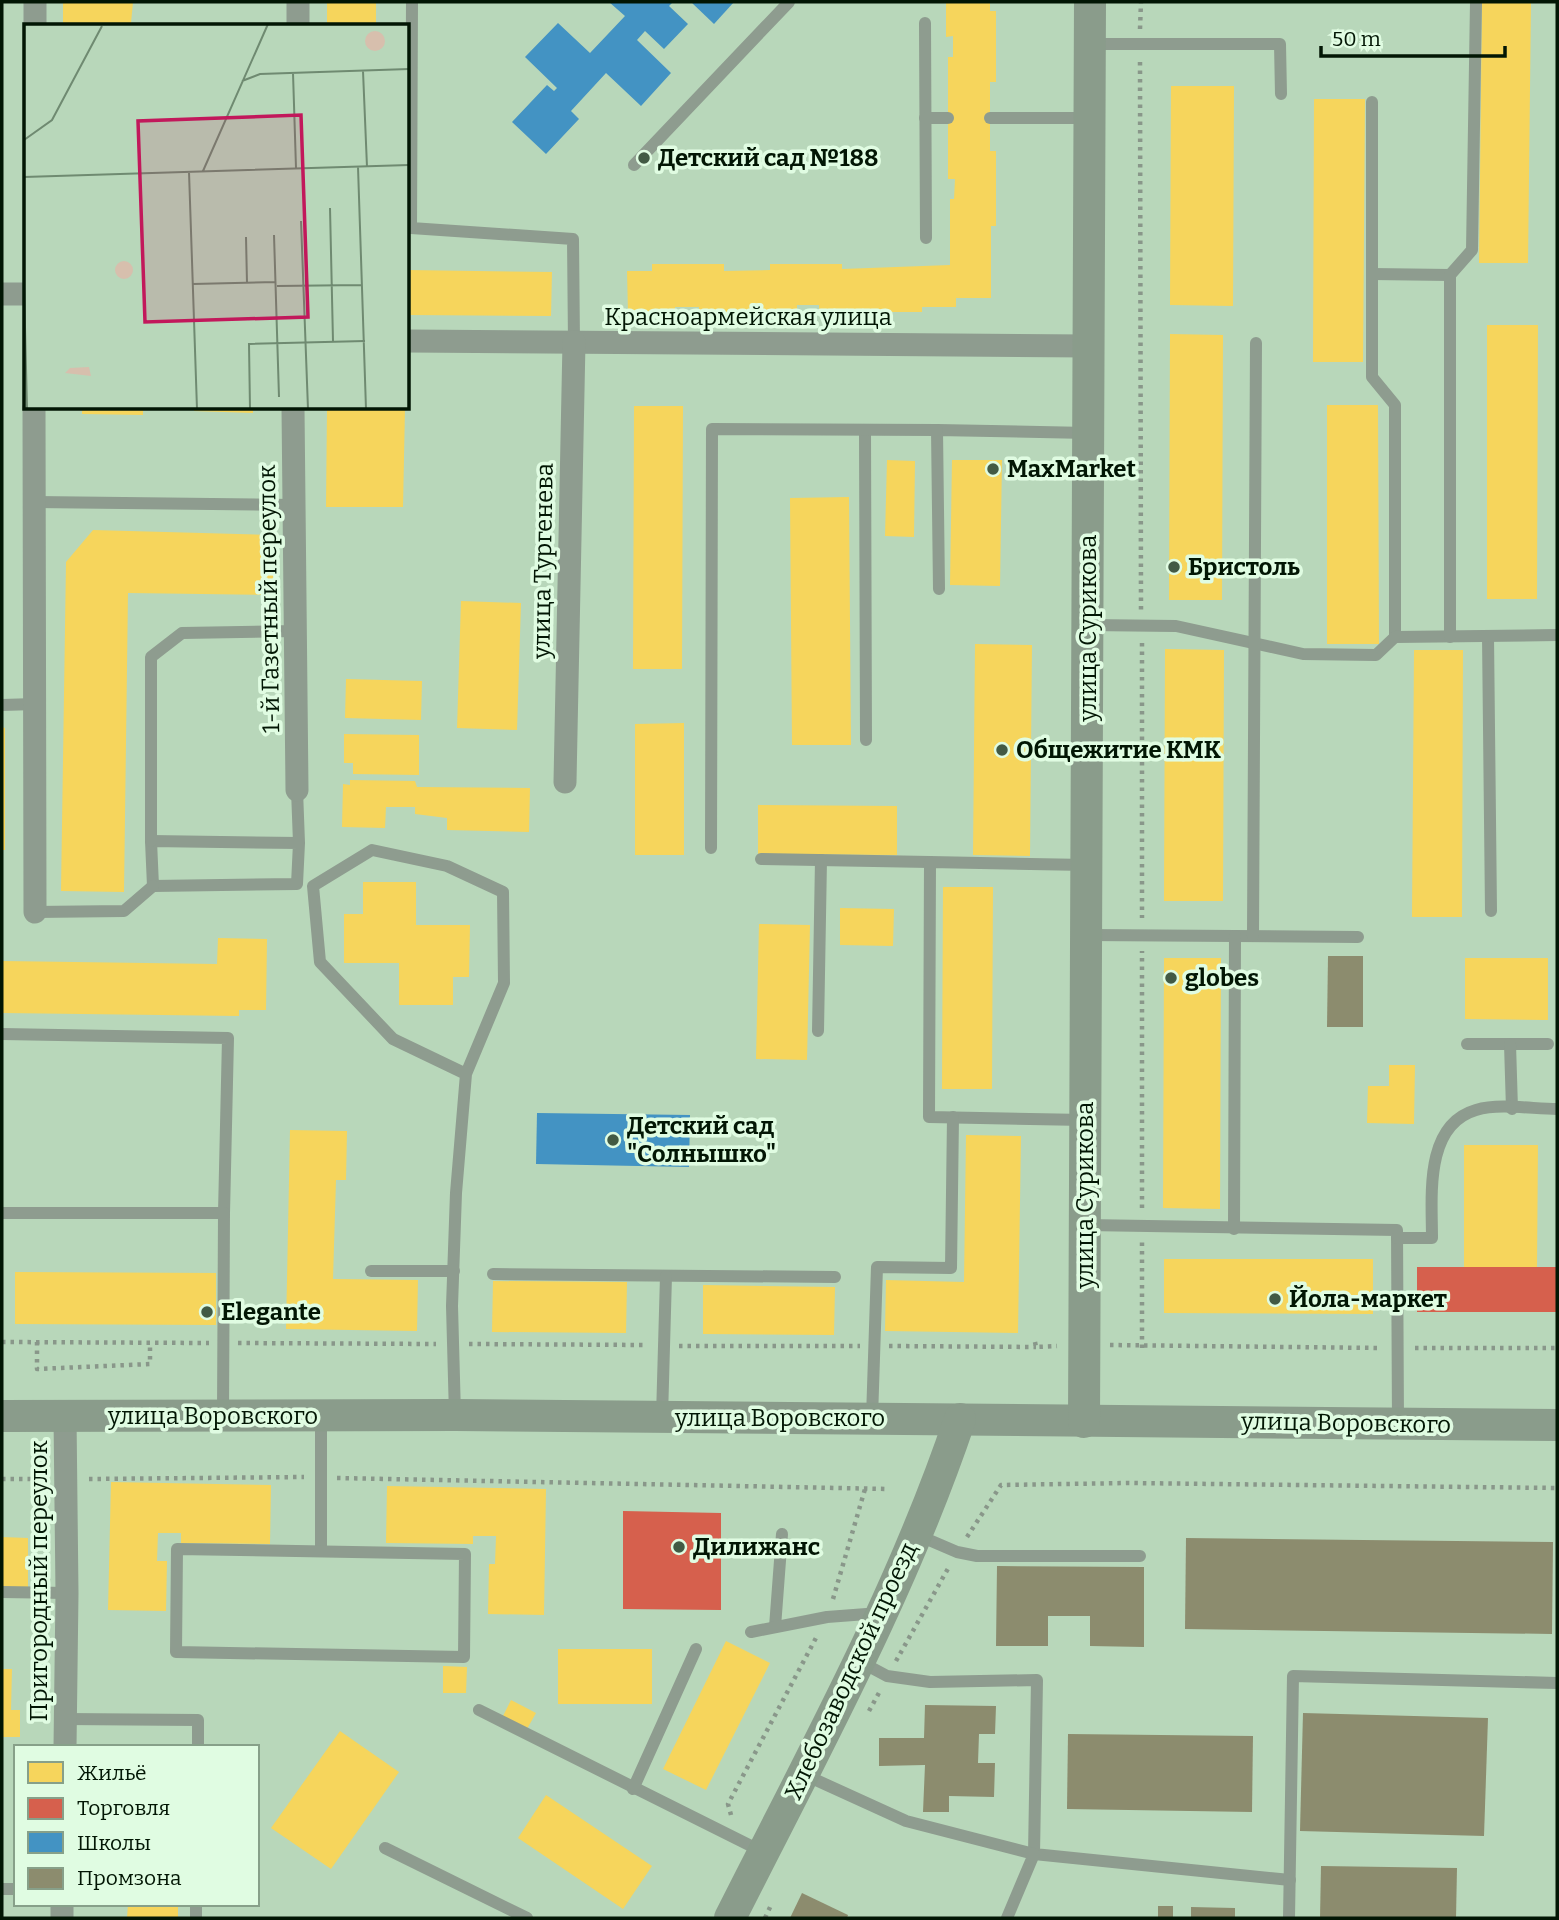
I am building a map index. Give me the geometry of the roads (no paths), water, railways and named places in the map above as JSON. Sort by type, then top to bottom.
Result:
[{"type":"street","points":[[35,2],[35,24]]},
{"type":"street","points":[[298,2],[298,24]]},
{"type":"street","name":"улица Сурикова","points":[[1084,1422],[1090,2]]},
{"type":"street","points":[[2,294],[24,294]]},
{"type":"street","name":"Красноармейская улица","points":[[410,341],[1089,345]]},
{"type":"street","name":"улица Тургенева","points":[[565,782],[574,342]]},
{"type":"street","points":[[34,410],[35,912]]},
{"type":"street","name":"1-й Газетный переулок","points":[[293,410],[297,790]]},
{"type":"street","name":"улица Воровского","points":[[2,1416],[455,1415],[1557,1425]]},
{"type":"street","name":"Пригородный переулок","points":[[65,1416],[65,1745]]},
{"type":"street","name":"Хлебозаводской проезд","points":[[730,1918],[751,1846],[805,1775],[937,1486],[960,1419]]},
{"type":"lane","points":[[412,2],[411,228],[573,239],[574,342]]},
{"type":"lane","points":[[634,165],[789,2]]},
{"type":"lane","points":[[1450,637],[1450,275],[1472,250],[1476,2]]},
{"type":"lane","points":[[925,23],[926,238]]},
{"type":"lane","points":[[1090,44],[1280,44],[1281,94]]},
{"type":"lane","points":[[1088,625],[1176,626],[1303,654],[1377,655],[1395,637],[1395,404],[1372,377],[1372,102]]},
{"type":"lane","points":[[925,118],[948,118]]},
{"type":"lane","points":[[990,118],[1090,118]]},
{"type":"lane","points":[[1372,274],[1450,275]]},
{"type":"lane","points":[[1254,936],[1256,343]]},
{"type":"lane","points":[[711,848],[712,429],[1089,433]]},
{"type":"lane","points":[[865,430],[866,740]]},
{"type":"lane","points":[[937,430],[939,590]]},
{"type":"lane","points":[[34,502],[294,505]]},
{"type":"lane","points":[[153,886],[151,657],[182,634],[295,631]]},
{"type":"lane","points":[[1395,637],[1557,635]]},
{"type":"lane","points":[[1488,636],[1491,911]]},
{"type":"lane","points":[[2,705],[35,704]]},
{"type":"lane","points":[[35,912],[124,911],[153,886],[297,884],[297,790]]},
{"type":"lane","points":[[151,841],[299,843]]},
{"type":"lane","points":[[455,1415],[454,1271],[466,1074],[504,983],[503,892],[447,866],[372,850],[313,886],[320,962],[393,1039],[466,1074]]},
{"type":"lane","points":[[761,859],[1087,865]]},
{"type":"lane","points":[[818,1031],[821,860]]},
{"type":"lane","points":[[930,862],[929,1117],[1086,1120]]},
{"type":"lane","points":[[1086,936],[1358,937]]},
{"type":"lane","points":[[1234,1230],[1235,936]]},
{"type":"lane","points":[[2,1034],[228,1038],[223,1213],[223,1416]]},
{"type":"lane","points":[[1467,1044],[1548,1044]]},
{"type":"lane","points":[[1510,1044],[1512,1109]]},
{"type":"lane","points":[[1397,1238],[1432,1238],[1432,1183],[1437,1150],[1452,1127],[1465,1114],[1478,1109],[1557,1109]]},
{"type":"lane","points":[[872,1418],[877,1267],[951,1268],[953,1117]]},
{"type":"lane","points":[[2,1213],[223,1213]]},
{"type":"lane","points":[[1085,1225],[1203,1225],[1234,1230],[1397,1230],[1398,1424]]},
{"type":"lane","points":[[371,1271],[454,1271]]},
{"type":"lane","points":[[493,1274],[835,1277]]},
{"type":"lane","points":[[662,1417],[666,1276]]},
{"type":"lane","points":[[321,1416],[321,1551]]},
{"type":"lane","points":[[775,1627],[782,1534]]},
{"type":"lane","points":[[915,1534],[957,1552],[989,1556],[1140,1556]]},
{"type":"lane","points":[[177,1549],[321,1551],[465,1554],[464,1657],[176,1652],[177,1549]]},
{"type":"lane","points":[[2,1592],[67,1593]]},
{"type":"lane","points":[[751,1632],[827,1617],[880,1613]]},
{"type":"lane","points":[[634,1789],[696,1649]]},
{"type":"lane","points":[[858,1661],[887,1676],[930,1682],[1037,1680],[1034,1854],[1007,1918]]},
{"type":"lane","points":[[1289,1918],[1293,1675],[1557,1683]]},
{"type":"lane","points":[[479,1710],[751,1846]]},
{"type":"lane","points":[[65,1719],[198,1720],[198,1745]]},
{"type":"lane","points":[[805,1775],[906,1821],[1034,1854],[1290,1880]]},
{"type":"lane","points":[[385,1848],[527,1918]]},
{"type":"place","name":"Детский сад №188","points":[[644,158]]},
{"type":"place","name":"MaxMarket","points":[[993,469]]},
{"type":"place","name":"Бристоль","points":[[1174,567]]},
{"type":"place","name":"Общежитие КМК","points":[[1002,750]]},
{"type":"place","name":"globes","points":[[1171,978]]},
{"type":"place","name":"Детский сад \"Солнышко\"","points":[[613,1140]]},
{"type":"place","name":"Йола-маркет","points":[[1275,1299]]},
{"type":"place","name":"Elegante","points":[[207,1312]]},
{"type":"place","name":"Дилижанс","points":[[679,1547]]}]
